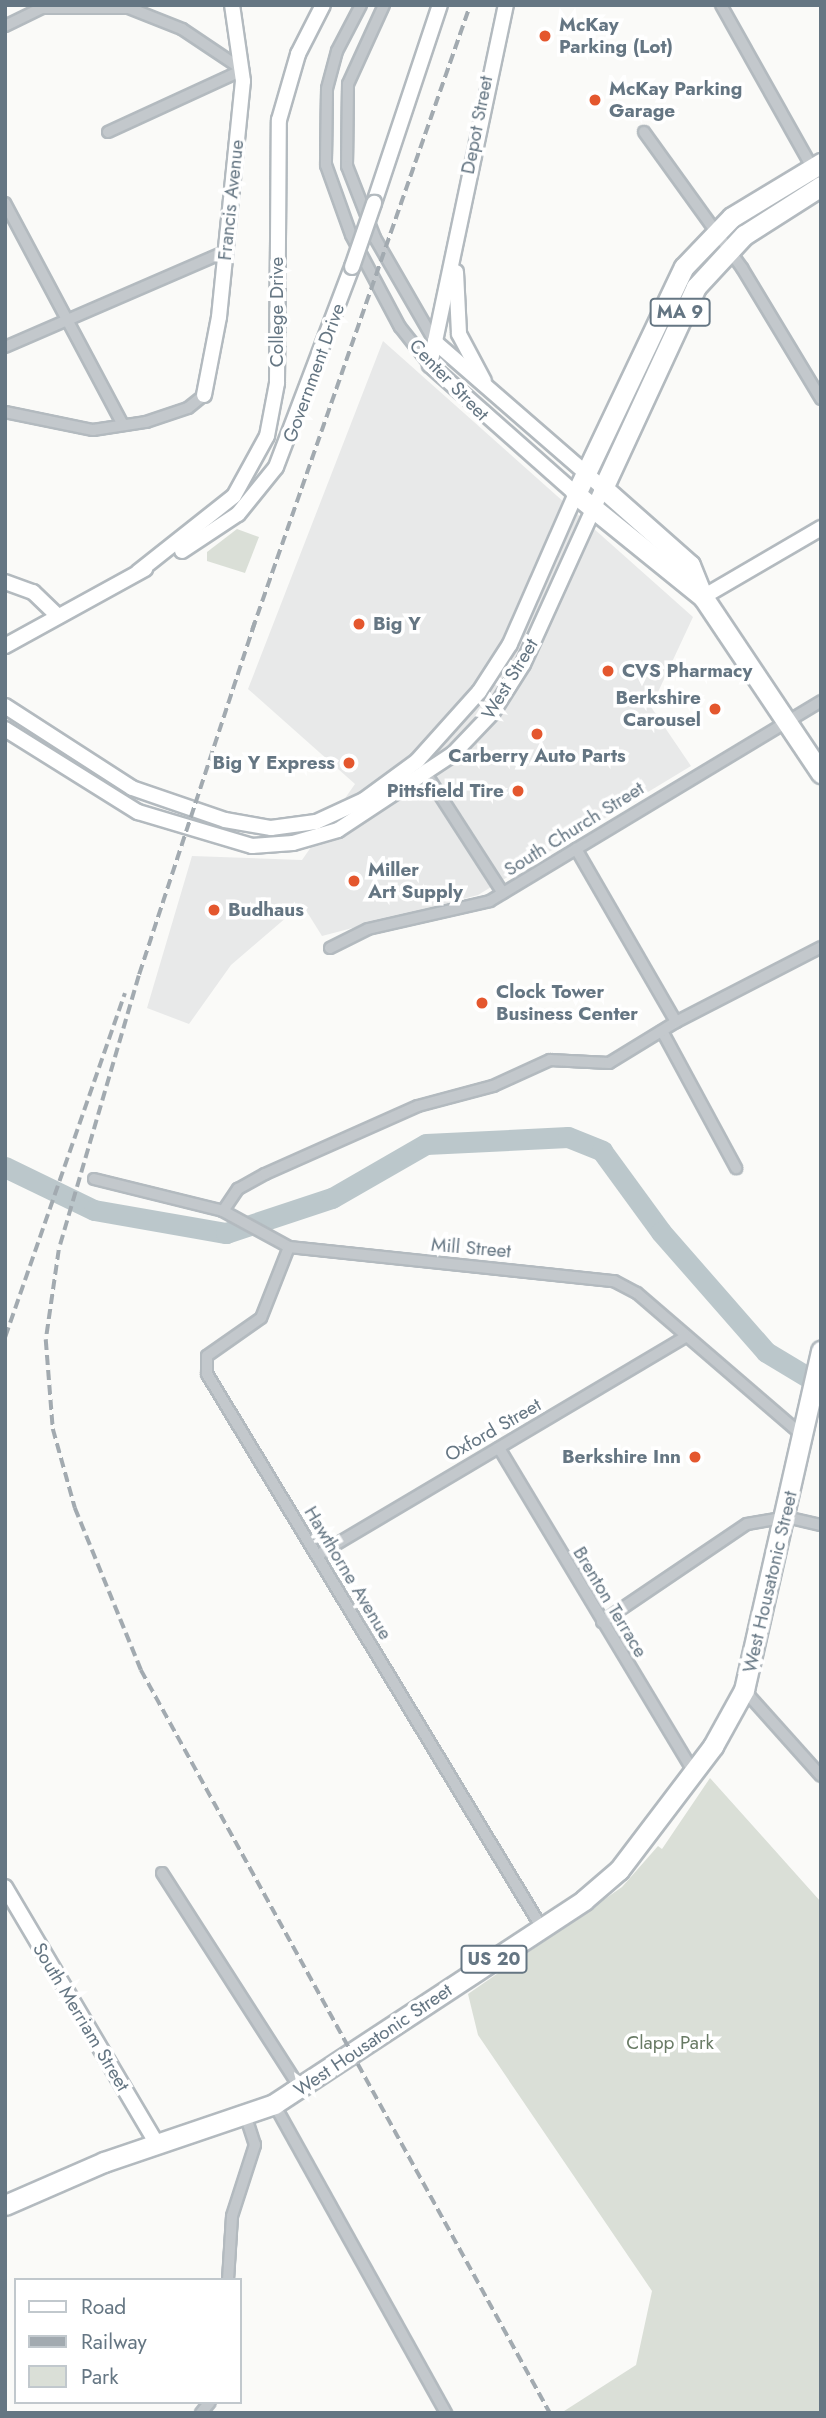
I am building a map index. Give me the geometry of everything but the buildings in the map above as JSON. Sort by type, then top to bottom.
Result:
[{"type":"highway","name":"West Street","points":[[576,494],[664,298],[713,233],[819,175]]},
{"type":"highway","name":"West Street","points":[[603,488],[683,308],[727,250],[819,175]]},
{"type":"highway","name":"Center Street","points":[[603,488],[690,565],[702,597],[821,773]]},
{"type":"highway","name":"Center Street","points":[[576,494],[702,597]]},
{"type":"highway","name":"West Housatonic Street","points":[[5,2206],[158,2146],[246,2117],[274,2104],[542,1928],[619,1870],[694,1772],[744,1690],[786,1517],[821,1352]]},
{"type":"street","name":"Francis Avenue","points":[[204,395],[225,252],[243,70],[232,5]]},
{"type":"street","name":"College Drive","points":[[138,572],[225,505],[251,472],[267,436],[277,383],[279,120],[294,64],[323,5]]},
{"type":"street","name":"Center Street","points":[[361,5],[327,89],[326,165],[351,235],[400,327],[430,365],[576,494]]},
{"type":"street","name":"Center Street","points":[[384,5],[348,84],[346,166],[375,238],[435,342],[495,397],[603,488]]},
{"type":"street","name":"Government Drive","points":[[5,646],[214,532],[266,482],[300,417],[440,5]]},
{"type":"street","name":"Depot Street","points":[[430,365],[506,5]]},
{"type":"street","points":[[721,5],[819,175]]},
{"type":"street","points":[[5,26],[41,7],[130,8],[183,29],[243,70]]},
{"type":"street","points":[[108,132],[243,70]]},
{"type":"street","points":[[644,132],[727,250],[821,399]]},
{"type":"street","points":[[5,203],[123,425]]},
{"type":"street","name":"Depot Street","points":[[456,246],[459,334],[495,397]]},
{"type":"street","points":[[5,347],[225,252]]},
{"type":"street","points":[[5,412],[48,426],[123,425],[188,408],[204,395]]},
{"type":"street","name":"West Street","points":[[5,729],[138,812],[252,846],[293,844],[338,830],[427,775],[479,729],[514,680],[603,488]]},
{"type":"street","name":"West Street","points":[[5,703],[20,717],[82,761],[143,793],[261,827],[295,826],[339,814],[417,761],[500,661],[576,494]]},
{"type":"street","points":[[702,597],[821,528]]},
{"type":"street","points":[[5,582],[33,592],[58,617]]},
{"type":"street","name":"South Church Street","points":[[330,948],[368,929],[469,909],[503,893],[821,701]]},
{"type":"street","points":[[417,761],[503,893]]},
{"type":"street","points":[[576,849],[676,1022]]},
{"type":"street","points":[[223,1211],[238,1189],[265,1174],[418,1106],[493,1086],[550,1060],[609,1063],[676,1022],[821,947]]},
{"type":"street","points":[[662,1031],[736,1168]]},
{"type":"street","name":"Mill Street","points":[[94,1179],[223,1211],[289,1247],[582,1273],[627,1287],[685,1337],[804,1428]]},
{"type":"street","name":"Hawthorne Avenue","points":[[289,1247],[261,1318],[215,1348],[205,1366],[542,1928]]},
{"type":"street","name":"Oxford Street","points":[[318,1555],[685,1337]]},
{"type":"street","name":"Brenton Terrace","points":[[499,1448],[694,1772]]},
{"type":"street","points":[[602,1622],[747,1524],[786,1517],[821,1525]]},
{"type":"street","points":[[744,1690],[821,1776]]},
{"type":"street","points":[[162,1872],[300,2088]]},
{"type":"street","name":"South Merriam Street","points":[[5,1887],[158,2146]]},
{"type":"street","points":[[274,2104],[446,2413]]},
{"type":"street","points":[[228,2278],[232,2216],[255,2145],[246,2117]]},
{"type":"shaded area","points":[[383,341],[693,617],[651,707],[691,766],[478,895],[322,936],[302,904],[231,965],[189,1024],[147,1008],[192,856],[302,860],[355,784],[248,689]]},
{"type":"green space","points":[[237,529],[259,537],[245,573],[207,561],[207,552]]},
{"type":"green space","name":"Clapp Park","points":[[710,1778],[821,1902],[821,2413],[561,2413],[636,2365],[652,2291],[478,2035],[468,1994],[622,1887],[658,1846],[662,1849]]},
{"type":"waterway","points":[[5,1167],[94,1210],[226,1233],[332,1198],[426,1144],[568,1137],[602,1151],[661,1232],[766,1352],[821,1385]]},
{"type":"railway","points":[[252,630],[470,5]]},
{"type":"railway","points":[[255,623],[139,976],[59,1250],[46,1340],[53,1429],[75,1508],[141,1670],[550,2413]]},
{"type":"railway","points":[[5,1337],[125,993]]},
{"type":"place","name":"McKay Parking (Lot)","points":[[545,36]]},
{"type":"place","name":"McKay Parking Garage","points":[[595,100]]},
{"type":"place","name":"Big Y","points":[[359,624]]},
{"type":"place","name":"CVS Pharmacy","points":[[608,671]]},
{"type":"place","name":"Berkshire Carousel","points":[[715,709]]},
{"type":"place","name":"Carberry Auto Parts","points":[[537,734]]},
{"type":"place","name":"Big Y Express","points":[[349,763]]},
{"type":"place","name":"Pittsfield Tire","points":[[518,791]]},
{"type":"place","name":"Miller Art Supply","points":[[354,881]]},
{"type":"place","name":"Budhaus","points":[[214,910]]},
{"type":"place","name":"Clock Tower Business Center","points":[[482,1003]]},
{"type":"place","name":"Berkshire Inn","points":[[695,1457]]}]
